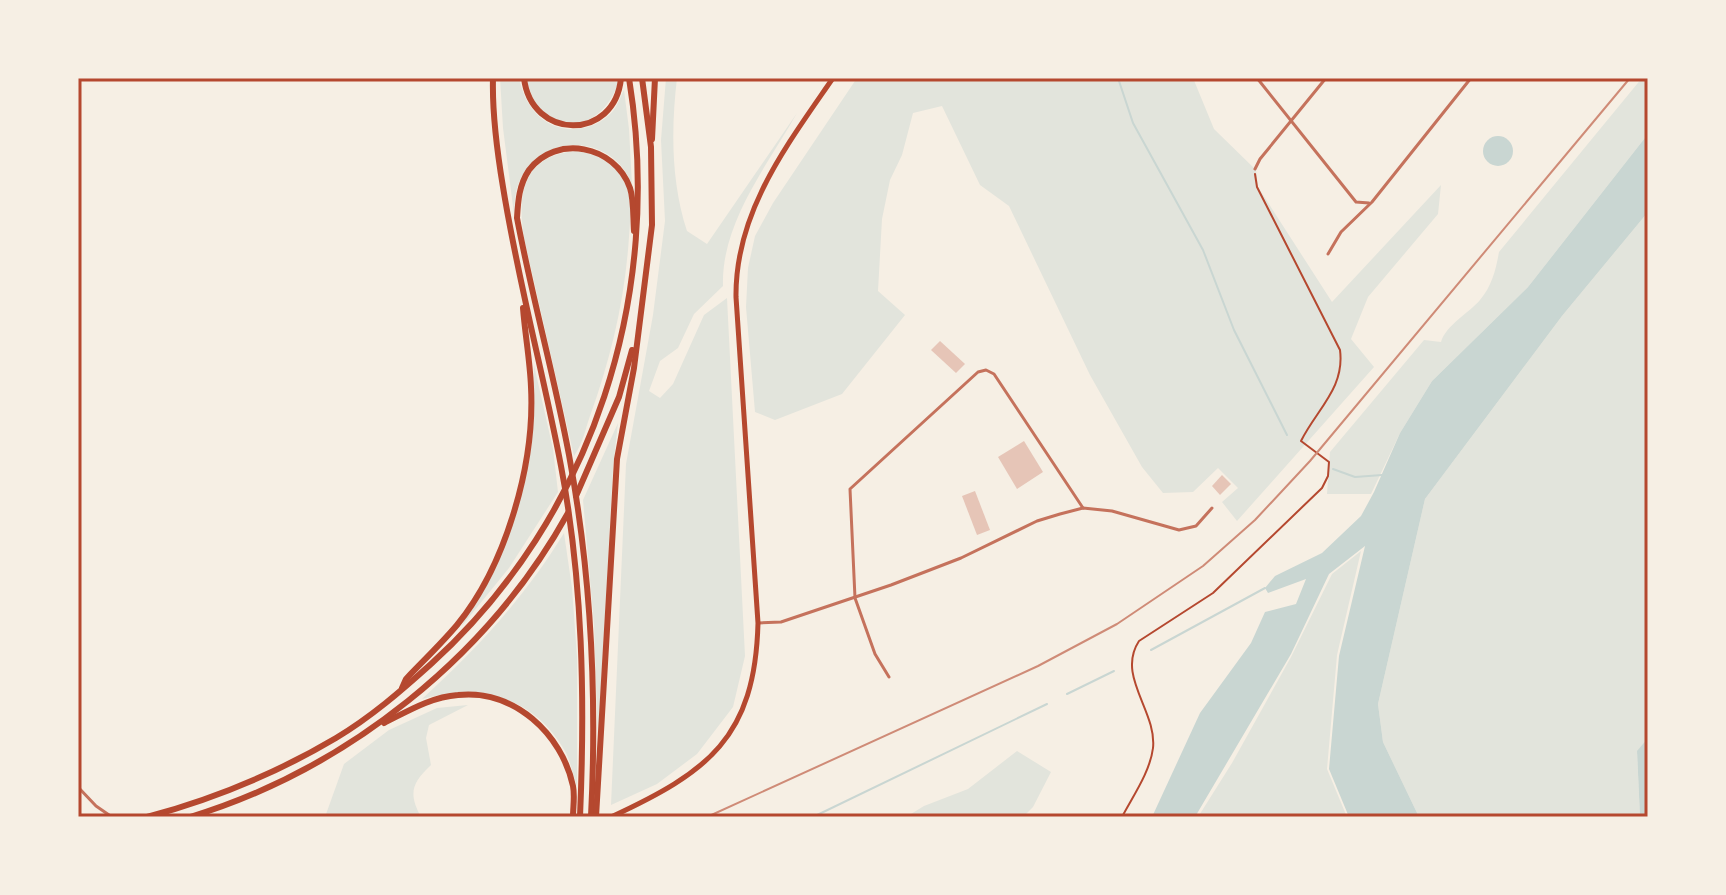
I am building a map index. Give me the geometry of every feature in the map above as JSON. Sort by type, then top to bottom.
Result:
[{"type":"highway","points":[[493,78],[497,147],[522,288],[561,467],[571,532],[583,680],[580,817]]},
{"type":"highway","points":[[524,78],[529,98],[541,114],[555,123],[578,126],[605,115],[616,101],[621,78]]},
{"type":"highway","points":[[147,817],[210,798],[278,770],[337,738],[400,692],[458,639],[489,606],[538,539],[560,503],[592,435],[609,387],[630,301],[639,191],[635,114],[629,78]]},
{"type":"highway","points":[[593,817],[617,459],[634,368],[652,225],[651,147],[642,78]]},
{"type":"highway","points":[[651,147],[655,78]]},
{"type":"highway","points":[[593,817],[591,675],[580,525],[569,456],[517,218],[518,195],[529,170],[549,153],[569,148],[585,149],[610,159],[630,188],[636,254]]},
{"type":"highway","points":[[400,692],[406,679],[469,607],[493,564],[516,505],[523,476],[531,388],[522,288]]},
{"type":"highway","points":[[370,730],[463,652],[496,616],[536,563],[566,516],[591,467],[619,397],[637,334]]},
{"type":"highway","points":[[190,817],[293,776],[370,730],[434,699],[473,694],[505,702],[527,714],[551,737],[565,759],[574,789],[573,817]]},
{"type":"main road","points":[[611,817],[653,798],[688,777],[728,736],[751,685],[758,623],[736,297],[738,256],[743,232],[760,193],[833,78]]},
{"type":"street","points":[[1257,78],[1356,202],[1372,202]]},
{"type":"street","points":[[1255,169],[1326,78]]},
{"type":"street","points":[[1328,254],[1341,232],[1372,202],[1471,78]]},
{"type":"street","points":[[889,677],[875,654],[855,598],[850,489],[978,372],[986,370],[994,374],[1083,508]]},
{"type":"street","points":[[758,623],[781,622],[855,598],[961,558],[1037,521],[1083,508],[1112,511],[1179,530],[1196,526],[1212,508]]},
{"type":"street","points":[[78,787],[112,817]]},
{"type":"path","points":[[1122,817],[1153,750],[1150,723],[1131,665],[1139,641],[1213,593],[1235,574],[1322,488],[1328,476],[1329,462],[1301,441],[1333,391],[1342,367],[1340,350],[1257,187],[1255,169]]},
{"type":"shaded area","points":[[500,78],[519,78],[535,112],[543,120],[563,128],[585,128],[605,119],[615,109],[624,90],[632,185],[623,168],[610,156],[578,145],[560,147],[544,153],[530,164],[520,180],[515,201],[515,222]]},
{"type":"shaded area","points":[[526,78],[619,78],[607,104],[598,114],[587,120],[563,123],[539,107]]},
{"type":"shaded area","points":[[666,78],[677,78],[674,155],[682,212],[687,231],[707,244],[797,113],[738,218],[724,263],[723,286],[694,314],[678,348],[660,361],[649,391],[660,398],[673,384],[704,315],[727,298],[745,656],[733,707],[697,754],[657,784],[611,805],[626,464],[653,315],[665,221],[661,140]]},
{"type":"shaded area","points":[[857,78],[1193,78],[1214,129],[1256,170],[1258,187],[1332,302],[1441,185],[1438,214],[1368,297],[1351,339],[1374,367],[1237,521],[1222,502],[1238,488],[1218,468],[1193,492],[1163,493],[1142,467],[1090,375],[1009,206],[980,185],[942,106],[913,113],[902,155],[890,180],[882,219],[878,291],[905,315],[842,394],[775,420],[755,412],[746,307],[748,268],[755,236],[773,203]]},
{"type":"shaded area","points":[[1642,78],[1648,78],[1648,134],[1528,287],[1432,381],[1400,433],[1371,494],[1327,494],[1330,452],[1424,340],[1441,342],[1453,325],[1480,300],[1495,271],[1499,252]]},
{"type":"shaded area","points":[[1648,134],[1648,212],[1562,316],[1425,499],[1378,704],[1383,742],[1419,817],[1349,817],[1329,769],[1339,656],[1365,546],[1329,574],[1291,654],[1195,817],[1152,817],[1200,713],[1251,643],[1265,612],[1296,604],[1306,579],[1268,593],[1265,588],[1275,576],[1322,553],[1361,516],[1400,433],[1432,381],[1528,287]]},
{"type":"shaded area","points":[[1498,136],[1504,137],[1512,145],[1512,157],[1504,165],[1498,166],[1492,165],[1484,157],[1483,151],[1484,145],[1492,137]]},
{"type":"shaded area","points":[[575,151],[599,158],[619,173],[627,188],[630,212],[624,283],[611,350],[582,441],[574,456],[524,238],[522,207],[523,192],[534,169],[558,154]]},
{"type":"shaded area","points":[[1648,212],[1648,738],[1637,752],[1640,817],[1419,817],[1383,742],[1378,704],[1425,499],[1562,316]]},
{"type":"shaded area","points":[[534,365],[553,449],[558,492],[509,568],[461,627],[517,513],[532,443]]},
{"type":"shaded area","points":[[618,423],[598,741],[594,624],[583,500]]},
{"type":"shaded area","points":[[564,533],[577,657],[577,786],[567,755],[552,732],[521,706],[484,694],[443,694],[422,699],[499,621]]},
{"type":"shaded area","points":[[1361,551],[1337,655],[1327,769],[1347,817],[1198,817],[1291,657],[1332,574]]},
{"type":"shaded area","points":[[468,705],[429,725],[426,738],[431,765],[416,783],[413,795],[421,817],[325,817],[344,764],[389,730],[437,708]]},
{"type":"shaded area","points":[[1648,738],[1648,817],[1640,817],[1637,751]]},
{"type":"shaded area","points":[[1017,751],[1051,772],[1033,807],[1023,817],[906,817],[924,806],[968,789]]},
{"type":"building","points":[[940,341],[965,364],[956,373],[931,350]]},
{"type":"building","points":[[1024,441],[1043,472],[1017,489],[998,457]]},
{"type":"building","points":[[1222,475],[1231,484],[1220,495],[1212,486]]},
{"type":"building","points":[[975,491],[990,530],[977,535],[962,496]]},
{"type":"waterway","points":[[1118,78],[1133,123],[1203,250],[1234,330],[1287,435]]},
{"type":"waterway","points":[[1333,469],[1355,477],[1382,475]]},
{"type":"waterway","points":[[1151,650],[1265,588]]},
{"type":"waterway","points":[[1067,694],[1114,671]]},
{"type":"waterway","points":[[813,817],[1047,704]]},
{"type":"railway","points":[[707,817],[1038,666],[1117,624],[1203,566],[1255,520],[1310,461],[1630,78]]}]
